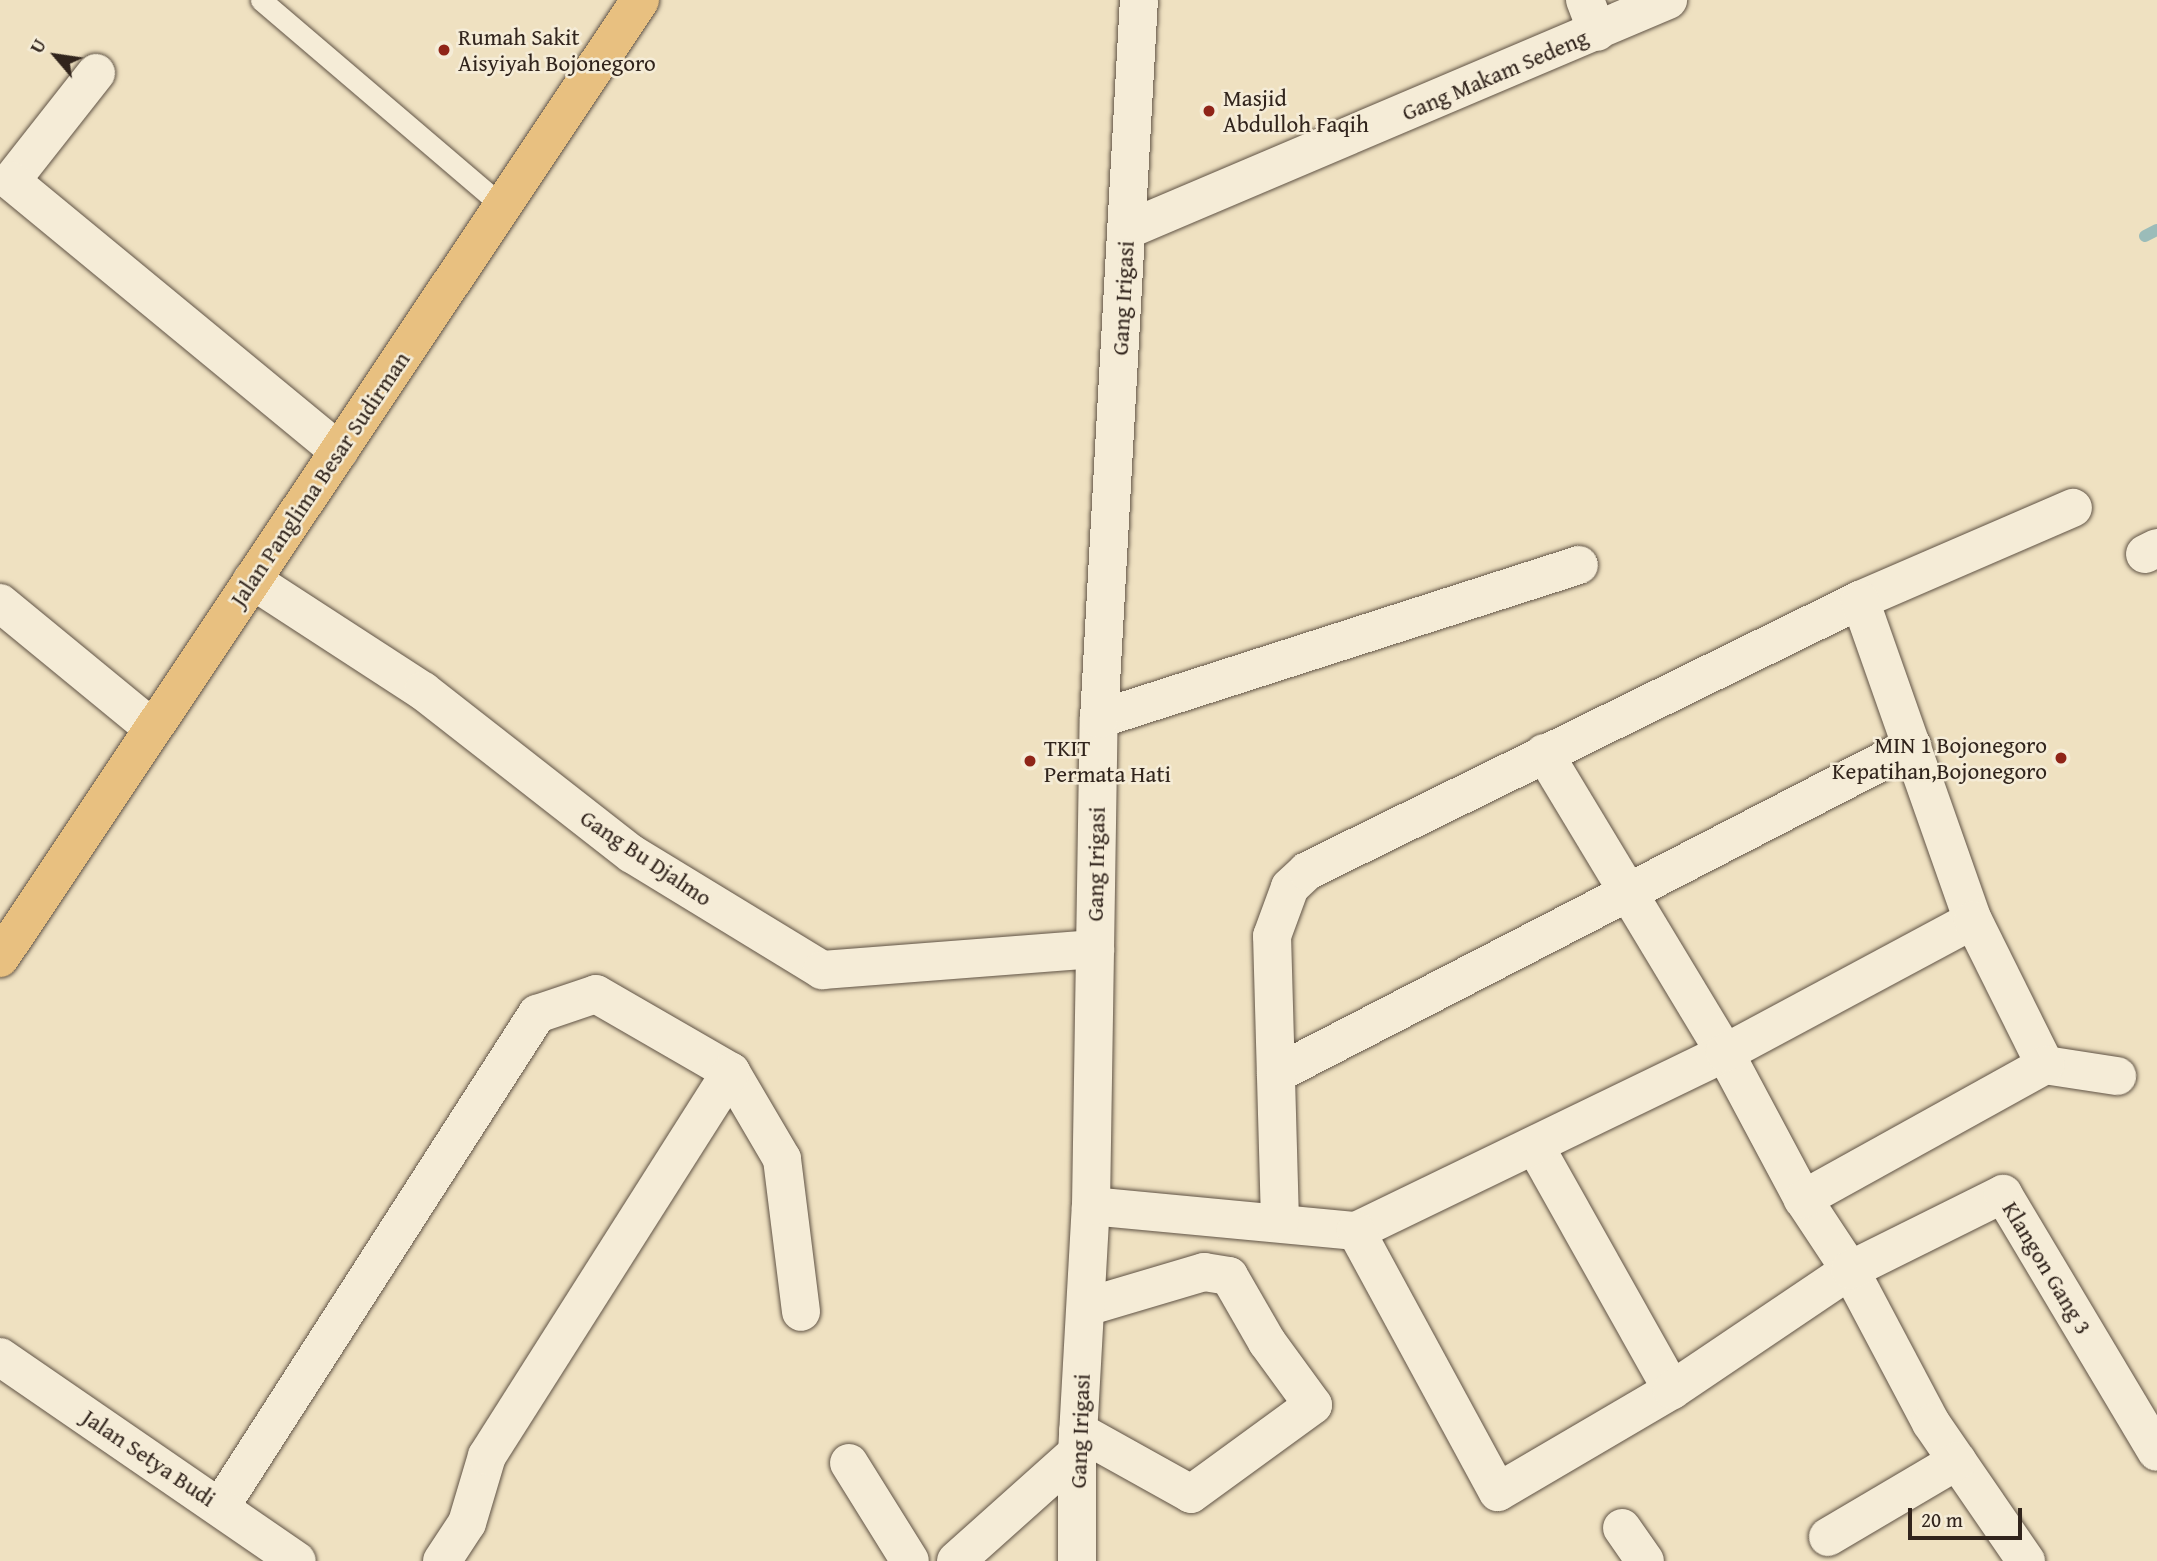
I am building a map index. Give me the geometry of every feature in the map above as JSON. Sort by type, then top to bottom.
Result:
[{"type":"main road","name":"Jalan Panglima Besar Sudirman","points":[[0,958],[640,0]]},
{"type":"street","name":"Gang Irigasi","points":[[1077,1561],[1078,1442],[1091,1206],[1099,719],[1139,0]]},
{"type":"street","name":"Gang Makam Sedeng","points":[[1127,230],[1591,16],[1668,0]]},
{"type":"street","points":[[96,73],[11,181],[340,450]]},
{"type":"street","points":[[1280,1221],[1272,936],[1290,887],[1307,871],[1860,600],[2073,508]]},
{"type":"street","points":[[1099,719],[1579,565]]},
{"type":"street","name":"Gang Bu Djalmo","points":[[252,580],[423,691],[632,854],[822,970],[1095,949]]},
{"type":"street","points":[[1860,600],[1973,920],[2045,1065]]},
{"type":"street","points":[[0,603],[152,728]]},
{"type":"street","points":[[1276,1074],[1912,746]]},
{"type":"street","points":[[1544,753],[1725,1053],[1804,1199],[1850,1270],[1931,1423],[2026,1561]]},
{"type":"street","points":[[1091,1206],[1280,1221],[1356,1231],[1725,1053],[1973,920]]},
{"type":"street","points":[[220,1506],[537,1014],[596,994],[731,1072],[782,1159],[801,1312]]},
{"type":"street","points":[[1804,1199],[2045,1065],[2117,1076]]},
{"type":"street","points":[[442,1561],[467,1523],[487,1456],[731,1072]]},
{"type":"street","points":[[1535,1146],[1672,1390]]},
{"type":"street","name":"Klangon Gang 3","points":[[1850,1270],[2003,1194],[2157,1452]]},
{"type":"street","points":[[1356,1231],[1498,1492],[1672,1390],[1850,1270]]},
{"type":"street","points":[[956,1561],[1078,1442],[1191,1494],[1313,1405],[1267,1342],[1229,1276],[1204,1272],[1086,1307]]},
{"type":"street","name":"Jalan Setya Budi","points":[[0,1357],[297,1561]]},
{"type":"street","points":[[1828,1537],[1957,1461]]},
{"type":"street","points":[[849,1463],[910,1561]]},
{"type":"street","points":[[1622,1528],[1645,1561]]},
{"type":"lane","points":[[261,0],[503,207]]},
{"type":"waterway","points":[[2145,236],[2157,230]]},
{"type":"place","name":"Rumah Sakit Aisyiyah Bojonegoro","points":[[444,50]]},
{"type":"place","name":"Masjid Abdulloh Faqih","points":[[1209,111]]},
{"type":"place","name":"MIN 1 Bojonegoro Kepatihan,Bojonegoro","points":[[2061,758]]},
{"type":"place","name":"TKIT Permata Hati","points":[[1030,761]]}]
